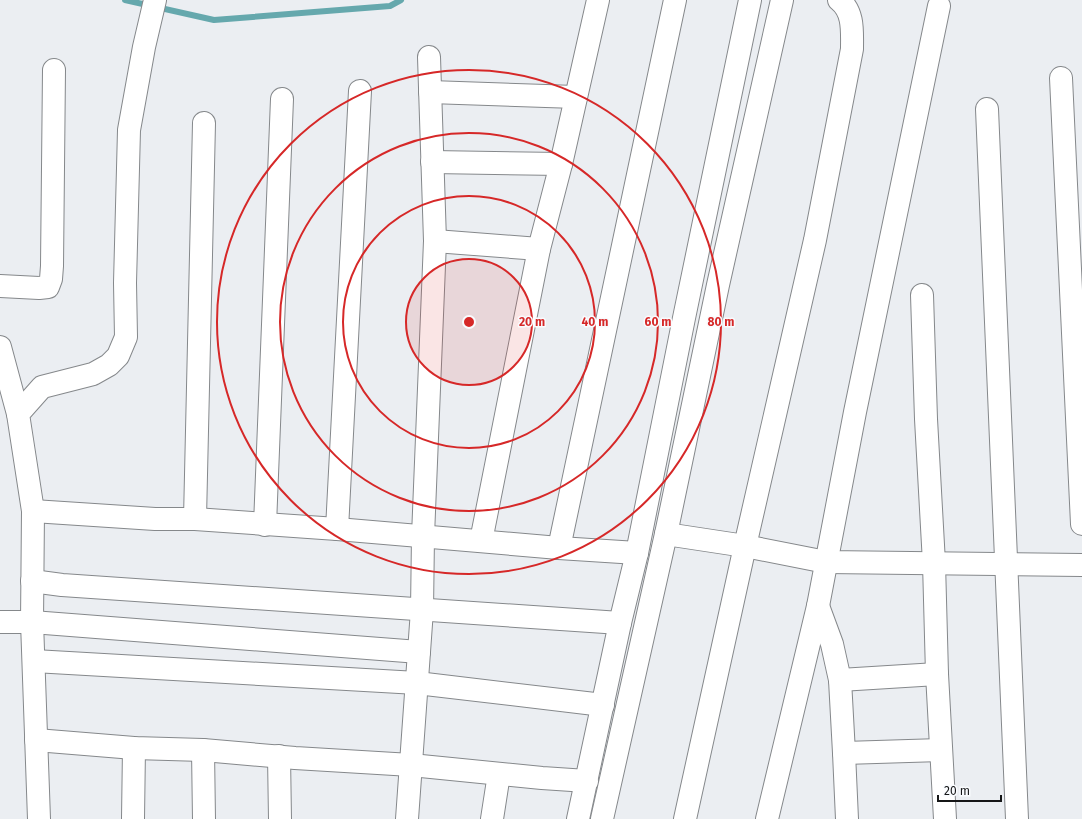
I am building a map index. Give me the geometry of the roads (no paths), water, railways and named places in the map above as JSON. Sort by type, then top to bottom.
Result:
[{"type":"street","points":[[18,414],[42,387],[93,374],[109,365],[118,356],[126,337],[125,283],[129,130],[144,46],[155,0]]},
{"type":"street","points":[[481,542],[539,248],[561,164],[598,0]]},
{"type":"street","points":[[559,548],[675,0]]},
{"type":"street","points":[[578,819],[620,623],[637,553],[750,0]]},
{"type":"street","points":[[602,819],[666,534],[718,285],[782,0]]},
{"type":"street","points":[[685,819],[745,546],[815,240],[852,48],[852,22],[844,4],[839,0]]},
{"type":"street","points":[[767,819],[818,606],[860,390],[939,6]]},
{"type":"street","points":[[406,819],[422,610],[423,536],[434,241],[429,57]]},
{"type":"street","points":[[0,286],[39,288],[48,286],[51,279],[54,70]]},
{"type":"street","points":[[1061,78],[1082,524]]},
{"type":"street","points":[[337,529],[360,91]]},
{"type":"street","points":[[430,92],[576,97]]},
{"type":"street","points":[[265,525],[282,99]]},
{"type":"street","points":[[987,109],[1017,819]]},
{"type":"street","points":[[195,519],[204,123]]},
{"type":"street","points":[[432,162],[561,164]]},
{"type":"street","points":[[434,241],[539,248]]},
{"type":"street","points":[[922,295],[926,419],[934,563],[937,674],[945,819]]},
{"type":"street","points":[[0,347],[18,414],[33,511],[32,622],[38,819]]},
{"type":"street","points":[[33,511],[155,519],[195,519],[637,553]]},
{"type":"street","points":[[666,534],[745,546],[826,562],[1082,565]]},
{"type":"street","points":[[32,581],[62,585],[620,623]]},
{"type":"street","points":[[818,606],[832,644],[840,680],[847,819]]},
{"type":"street","points":[[5,622],[32,622],[419,652]]},
{"type":"street","points":[[34,661],[417,683],[603,705]]},
{"type":"street","points":[[840,680],[937,674]]},
{"type":"street","points":[[36,740],[134,748],[203,750],[411,765],[587,781]]},
{"type":"street","points":[[133,819],[134,748]]},
{"type":"street","points":[[203,750],[204,819]]},
{"type":"street","points":[[844,753],[941,750]]},
{"type":"street","points":[[279,756],[280,819]]},
{"type":"street","points":[[492,819],[499,774]]},
{"type":"waterway","points":[[125,0],[214,20],[390,6],[401,0]]}]
